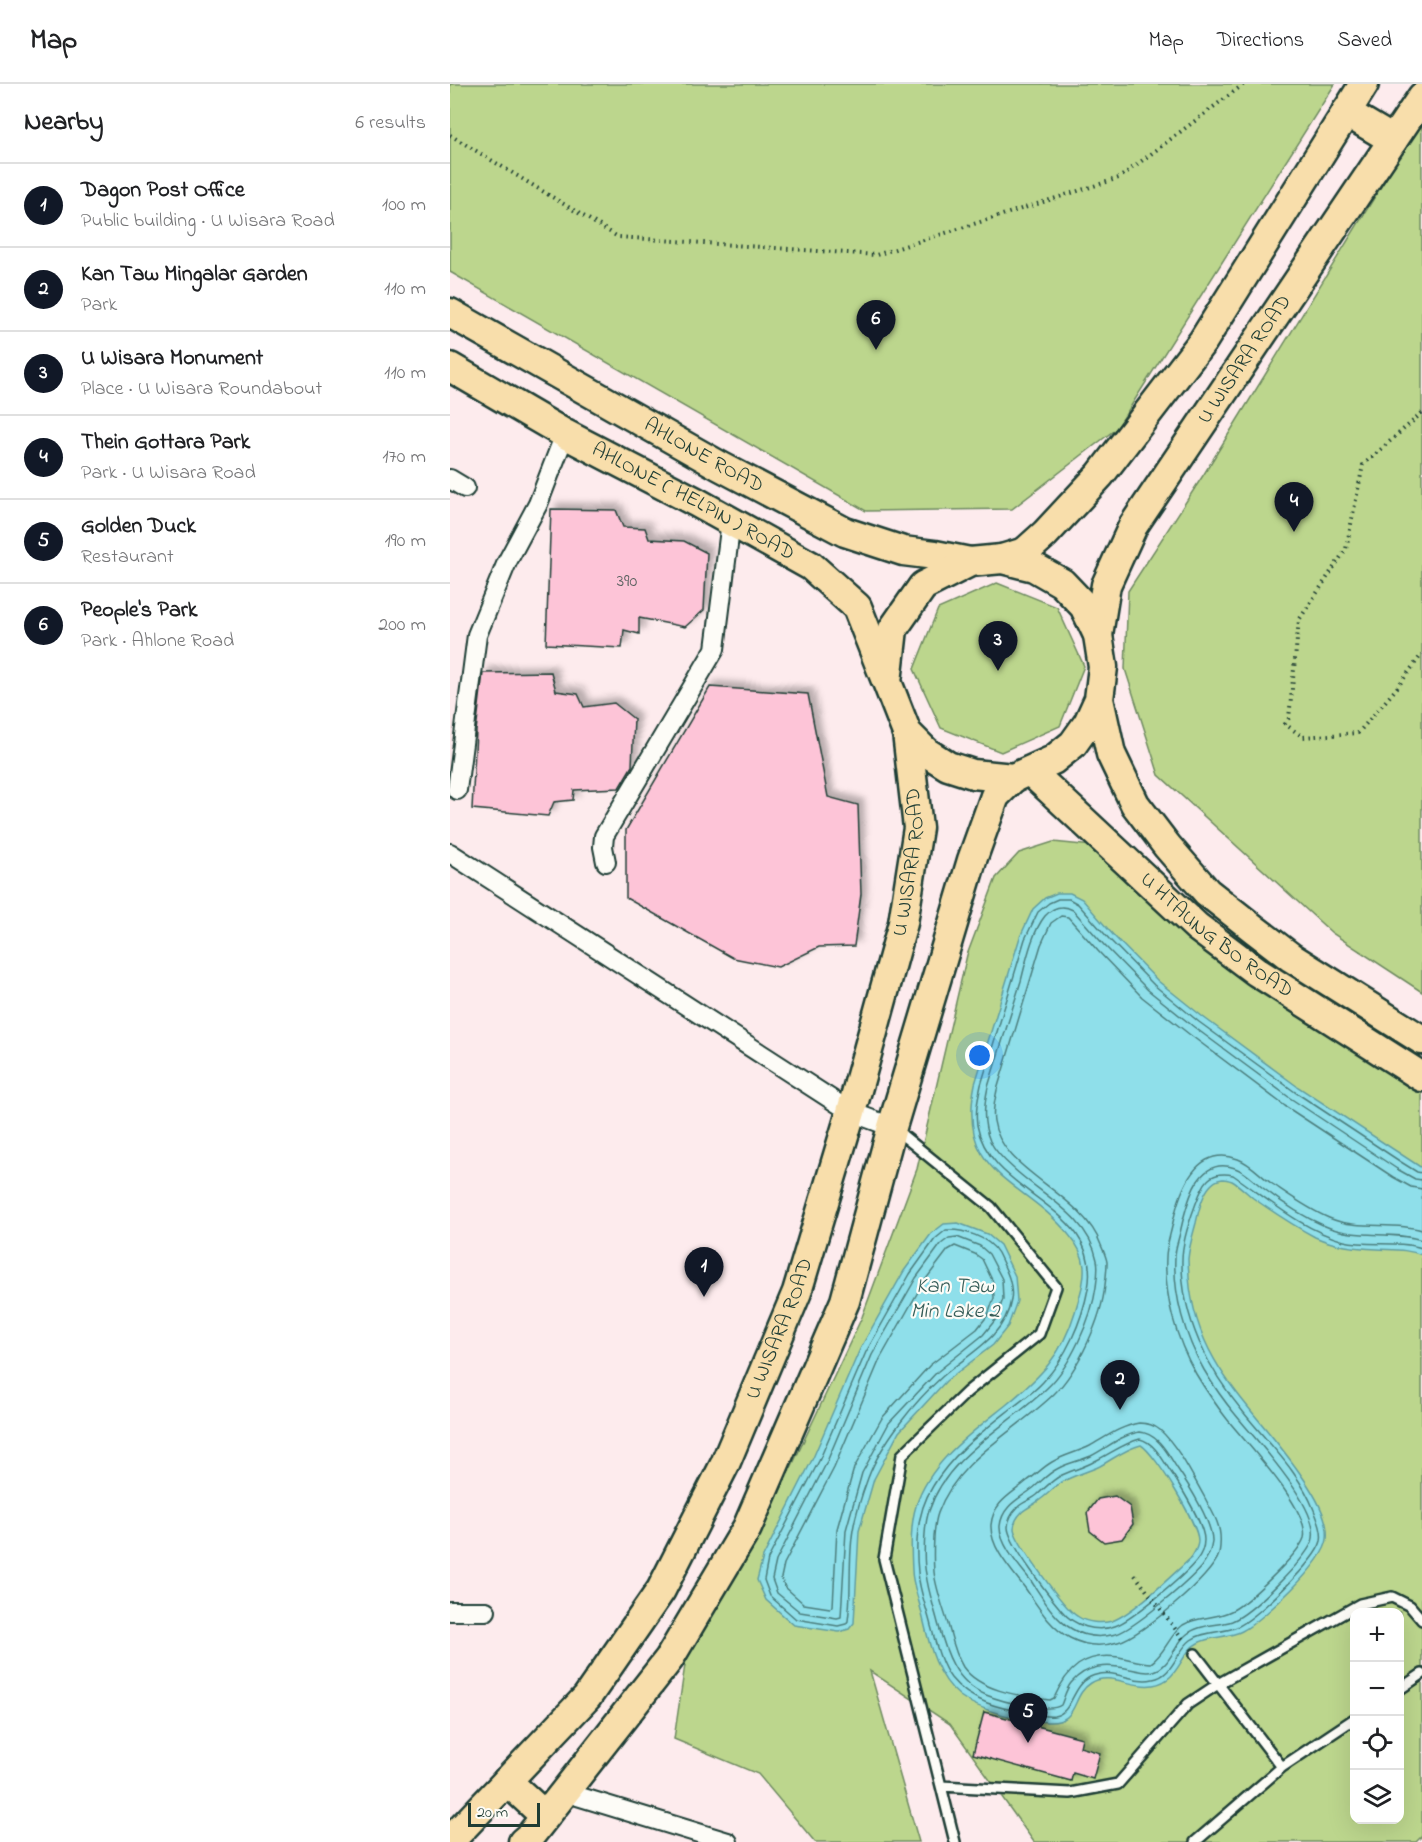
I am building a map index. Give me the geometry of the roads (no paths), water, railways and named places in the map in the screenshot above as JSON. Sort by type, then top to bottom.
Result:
[{"type":"main road","points":[[887,682],[893,629],[923,586],[970,562],[1002,559],[1025,552],[1100,475],[1203,341],[1364,84]]},
{"type":"main road","name":"U WISARA ROAD","points":[[1098,635],[1106,585],[1133,526],[1422,97]]},
{"type":"main road","points":[[1346,112],[1393,140]]},
{"type":"main road","name":"AHLONE ROAD","points":[[450,313],[720,466],[845,531],[903,551],[970,562]]},
{"type":"main road","points":[[1203,341],[1240,369]]},
{"type":"main road","name":"AHLONE ( HELPIN ) ROAD","points":[[450,367],[565,434],[731,521],[811,566],[857,607],[908,733]]},
{"type":"main road","points":[[523,1842],[669,1659],[747,1528],[845,1301],[892,1127],[972,860],[995,796],[1022,774],[1053,760],[1073,744],[1088,723],[1099,699],[1103,667],[1098,635],[1084,606],[1062,583],[1034,567],[1002,559]]},
{"type":"main road","name":"U HTAUNG BO ROAD","points":[[1099,699],[1111,754],[1135,804],[1167,846],[1207,892],[1292,958],[1422,1040]]},
{"type":"main road","points":[[908,733],[926,752],[948,766],[973,774],[1022,774]]},
{"type":"main road","name":"U WISARA ROAD","points":[[450,1841],[587,1697],[661,1590],[725,1464],[797,1292],[851,1112],[903,923],[918,828],[908,733]]},
{"type":"main road","name":"U HTAUNG BO ROAD","points":[[1022,774],[1197,927],[1257,972],[1422,1077]]},
{"type":"main road","points":[[672,1568],[711,1589]]},
{"type":"main road","points":[[507,1781],[545,1816]]},
{"type":"street","points":[[457,790],[477,635],[507,562],[538,504],[565,434]]},
{"type":"street","points":[[606,862],[603,847],[604,836],[715,649],[731,521]]},
{"type":"street","points":[[450,853],[851,1112],[892,1127]]},
{"type":"street","points":[[450,1611],[486,1611]]},
{"type":"street","points":[[564,1792],[725,1842]]},
{"type":"lane","points":[[892,1127],[991,1207],[1056,1287],[1039,1334],[967,1392],[902,1455],[884,1559],[955,1842]]},
{"type":"lane","points":[[941,1785],[1070,1793],[1118,1784],[1188,1704],[1218,1684],[1360,1604],[1392,1597],[1410,1606],[1422,1620]]},
{"type":"lane","points":[[1195,1654],[1282,1767]]},
{"type":"lane","points":[[1404,1686],[1422,1674]]},
{"type":"lane","points":[[1195,1842],[1282,1767],[1350,1722]]},
{"type":"water","points":[[1057,893],[1070,893],[1082,899],[1158,981],[1203,1017],[1298,1087],[1422,1168],[1422,1255],[1330,1243],[1284,1219],[1230,1180],[1217,1181],[1207,1190],[1199,1210],[1188,1259],[1194,1310],[1204,1340],[1218,1366],[1291,1461],[1319,1505],[1327,1532],[1324,1549],[1292,1590],[1252,1625],[1231,1635],[1198,1643],[1187,1653],[1169,1678],[1145,1686],[1113,1679],[1098,1680],[1084,1688],[1074,1708],[1065,1719],[1047,1722],[1025,1720],[989,1711],[960,1696],[943,1677],[929,1642],[913,1579],[911,1546],[916,1506],[931,1476],[953,1450],[1018,1395],[1048,1364],[1064,1341],[1083,1284],[1083,1263],[1075,1242],[1051,1216],[998,1173],[985,1158],[975,1139],[972,1115],[975,1084],[1020,937],[1033,909],[1045,898]],"holes":[[[1141,1445],[1148,1451],[1184,1506],[1196,1533],[1197,1548],[1191,1558],[1142,1602],[1121,1617],[1103,1622],[1085,1620],[1071,1611],[1041,1574],[1016,1535],[1015,1521],[1022,1512],[1071,1477],[1100,1466],[1136,1446]]]},
{"type":"water","name":"Kan Taw Min Lake 2","points":[[958,1223],[987,1234],[1000,1245],[1015,1276],[1017,1301],[1008,1326],[993,1345],[946,1381],[899,1432],[874,1479],[859,1531],[854,1623],[849,1629],[839,1632],[794,1625],[766,1600],[757,1580],[763,1557],[813,1458],[860,1349],[904,1271],[931,1234],[944,1224]]},
{"type":"place","name":"People's Park","points":[[876,350]]},
{"type":"place","name":"Thein Gottara Park","points":[[1294,532]]},
{"type":"place","name":"U Wisara Monument","points":[[998,671]]},
{"type":"place","name":"Dagon Post Office","points":[[704,1297]]},
{"type":"place","name":"Kan Taw Mingalar Garden","points":[[1120,1410]]},
{"type":"place","name":"Golden Duck","points":[[1028,1743]]}]
